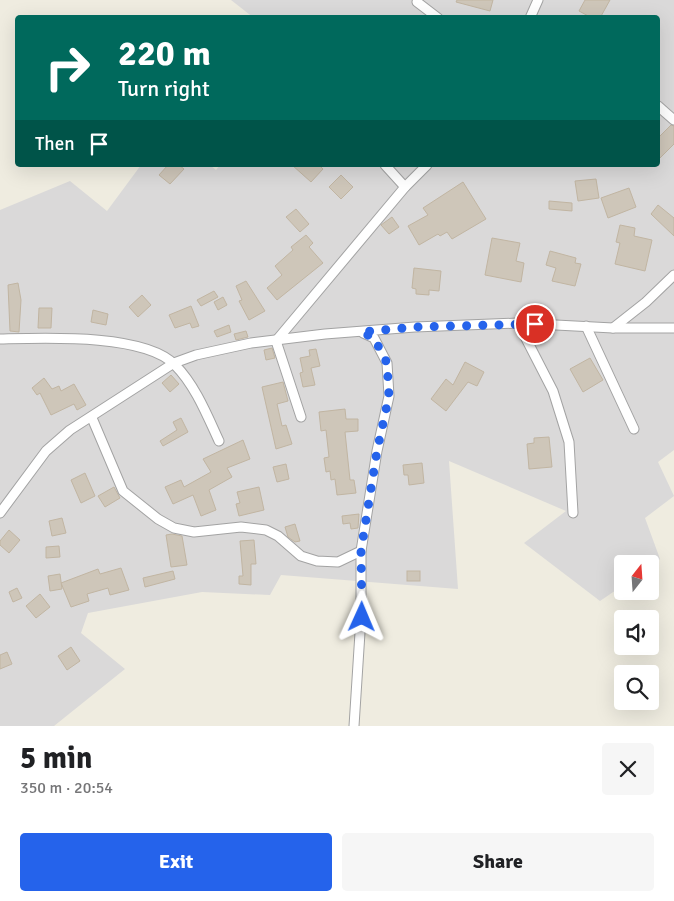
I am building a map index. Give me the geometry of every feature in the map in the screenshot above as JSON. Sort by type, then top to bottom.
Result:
[{"type":"street","points":[[531,15],[538,0]]},
{"type":"street","points":[[417,2],[434,15]]},
{"type":"street","points":[[660,108],[674,120]]},
{"type":"street","points":[[387,167],[405,187]]},
{"type":"street","points":[[276,341],[405,187],[425,167]]},
{"type":"street","points":[[613,328],[646,302],[674,275]]},
{"type":"street","points":[[0,513],[46,451],[70,430],[92,418],[174,364],[196,355],[251,343],[325,334],[415,327],[518,323],[613,328],[674,328]]},
{"type":"street","points":[[518,323],[553,391],[568,442],[573,513]]},
{"type":"street","points":[[586,326],[634,429]]},
{"type":"street","points":[[354,726],[362,617],[361,551],[377,451],[389,396],[387,363],[374,338],[361,332]]},
{"type":"street","points":[[0,339],[66,337],[106,341],[155,351],[174,364],[191,386],[220,441]]},
{"type":"street","points":[[276,341],[301,417]]},
{"type":"street","points":[[92,418],[123,491],[158,519],[174,528],[194,532],[241,527],[266,530],[278,536],[301,556],[318,561],[338,562],[361,551]]},
{"type":"shaded area","points":[[231,0],[674,0],[674,450],[658,462],[674,496],[645,518],[659,555],[614,555],[614,591],[600,601],[524,543],[566,511],[449,461],[458,589],[281,575],[270,595],[202,592],[88,613],[81,633],[125,669],[54,726],[0,726],[0,210],[70,181],[107,211],[140,167],[212,167],[216,170],[218,167],[660,167],[660,15],[250,15]]},
{"type":"building","points":[[457,0],[493,0],[490,11],[456,2]]},
{"type":"building","points":[[585,0],[610,0],[602,15],[586,15],[579,11]]},
{"type":"building","points":[[671,125],[674,126],[674,144],[660,158],[660,136]]},
{"type":"building","points":[[166,167],[182,167],[184,169],[170,184],[159,175]]},
{"type":"building","points":[[294,167],[321,167],[323,169],[311,182]]},
{"type":"building","points":[[341,175],[353,187],[341,199],[329,187]]},
{"type":"building","points":[[596,179],[599,198],[578,201],[575,181]]},
{"type":"building","points":[[463,182],[486,219],[452,239],[447,232],[440,236],[438,234],[419,245],[408,226],[428,215],[423,208]]},
{"type":"building","points":[[629,188],[636,207],[608,218],[601,198]]},
{"type":"building","points":[[549,201],[572,203],[572,211],[549,209]]},
{"type":"building","points":[[658,205],[674,218],[674,236],[651,214]]},
{"type":"building","points":[[296,209],[309,224],[300,232],[286,217]]},
{"type":"building","points":[[392,217],[399,227],[389,234],[381,225]]},
{"type":"building","points":[[620,225],[635,228],[634,236],[652,240],[645,271],[615,264],[620,243],[616,242]]},
{"type":"building","points":[[306,235],[313,243],[309,247],[323,263],[277,300],[267,288],[282,275],[275,266],[293,250],[291,247]]},
{"type":"building","points":[[492,238],[520,243],[516,261],[524,263],[521,282],[485,275]]},
{"type":"building","points":[[550,251],[576,258],[575,263],[581,264],[575,286],[552,281],[556,268],[546,265]]},
{"type":"building","points":[[414,268],[441,271],[439,291],[429,290],[429,295],[416,294],[416,289],[412,288]]},
{"type":"building","points":[[246,281],[265,311],[249,320],[239,301],[242,300],[236,286]]},
{"type":"building","points":[[18,283],[21,300],[19,332],[10,331],[8,285]]},
{"type":"building","points":[[214,291],[218,297],[201,306],[197,300]]},
{"type":"building","points":[[142,295],[151,305],[138,317],[129,307]]},
{"type":"building","points":[[223,297],[227,305],[218,310],[214,302]]},
{"type":"building","points":[[191,306],[199,326],[192,328],[190,323],[175,328],[169,315]]},
{"type":"building","points":[[39,308],[52,308],[51,328],[38,328]]},
{"type":"building","points":[[93,310],[108,314],[106,325],[91,322]]},
{"type":"building","points":[[229,325],[231,332],[217,337],[214,331]]},
{"type":"building","points":[[246,331],[248,337],[236,340],[234,334]]},
{"type":"building","points":[[272,348],[275,358],[266,360],[264,350]]},
{"type":"building","points":[[316,349],[320,366],[311,368],[315,385],[303,387],[300,373],[303,372],[300,358],[310,356],[309,350]]},
{"type":"building","points":[[590,358],[603,380],[583,392],[570,369]]},
{"type":"building","points":[[465,362],[484,372],[477,386],[468,382],[446,411],[431,399],[446,379],[453,385]]},
{"type":"building","points":[[171,375],[179,384],[170,392],[162,383]]},
{"type":"building","points":[[44,378],[52,389],[59,386],[61,391],[74,384],[86,405],[77,410],[74,404],[51,415],[40,393],[37,395],[32,388]]},
{"type":"building","points":[[283,382],[288,401],[277,404],[282,426],[286,425],[292,444],[276,449],[262,387]]},
{"type":"building","points":[[345,409],[346,419],[358,419],[358,431],[345,432],[350,480],[354,480],[356,493],[337,495],[335,479],[331,480],[330,471],[326,472],[324,458],[329,457],[326,430],[321,431],[319,412]]},
{"type":"building","points":[[181,418],[188,432],[163,446],[160,441],[177,430],[173,422]]},
{"type":"building","points":[[549,437],[552,467],[529,469],[527,444],[534,443],[534,438]]},
{"type":"building","points":[[243,440],[250,459],[227,468],[232,477],[209,490],[216,510],[201,516],[193,495],[173,504],[165,487],[181,480],[184,487],[211,472],[203,459]]},
{"type":"building","points":[[422,463],[424,483],[409,485],[408,475],[404,475],[403,465]]},
{"type":"building","points":[[286,464],[289,479],[277,482],[273,467]]},
{"type":"building","points":[[85,473],[95,496],[81,503],[71,480]]},
{"type":"building","points":[[114,487],[120,498],[105,507],[98,496]]},
{"type":"building","points":[[259,487],[264,510],[239,516],[236,504],[240,503],[237,492]]},
{"type":"building","points":[[359,514],[358,528],[351,529],[350,523],[343,524],[342,516]]},
{"type":"building","points":[[62,518],[66,533],[52,536],[49,521]]},
{"type":"building","points":[[295,524],[300,541],[295,542],[288,537],[285,527]]},
{"type":"building","points":[[9,530],[20,540],[9,553],[0,545],[0,541]]},
{"type":"building","points":[[166,535],[182,536],[187,565],[171,567]]},
{"type":"building","points":[[254,540],[256,564],[251,564],[251,585],[239,584],[239,576],[243,576],[240,541]]},
{"type":"building","points":[[59,546],[60,557],[46,558],[46,547]]},
{"type":"building","points":[[121,568],[129,590],[110,595],[108,588],[87,594],[89,601],[71,607],[61,583],[98,569],[100,574]]},
{"type":"building","points":[[173,571],[175,579],[145,587],[143,578]]},
{"type":"building","points":[[407,571],[420,571],[420,581],[407,581]]},
{"type":"building","points":[[60,574],[62,589],[50,591],[48,576]]},
{"type":"building","points":[[17,588],[22,598],[13,602],[9,592]]},
{"type":"building","points":[[40,594],[50,607],[36,618],[26,606]]},
{"type":"building","points":[[71,647],[80,661],[67,670],[58,656]]},
{"type":"building","points":[[7,652],[12,664],[0,669],[0,655]]},
{"type":"route","points":[[362,617],[361,551],[381,428],[389,396],[387,363],[374,338],[361,332],[415,327],[535,324]]}]
